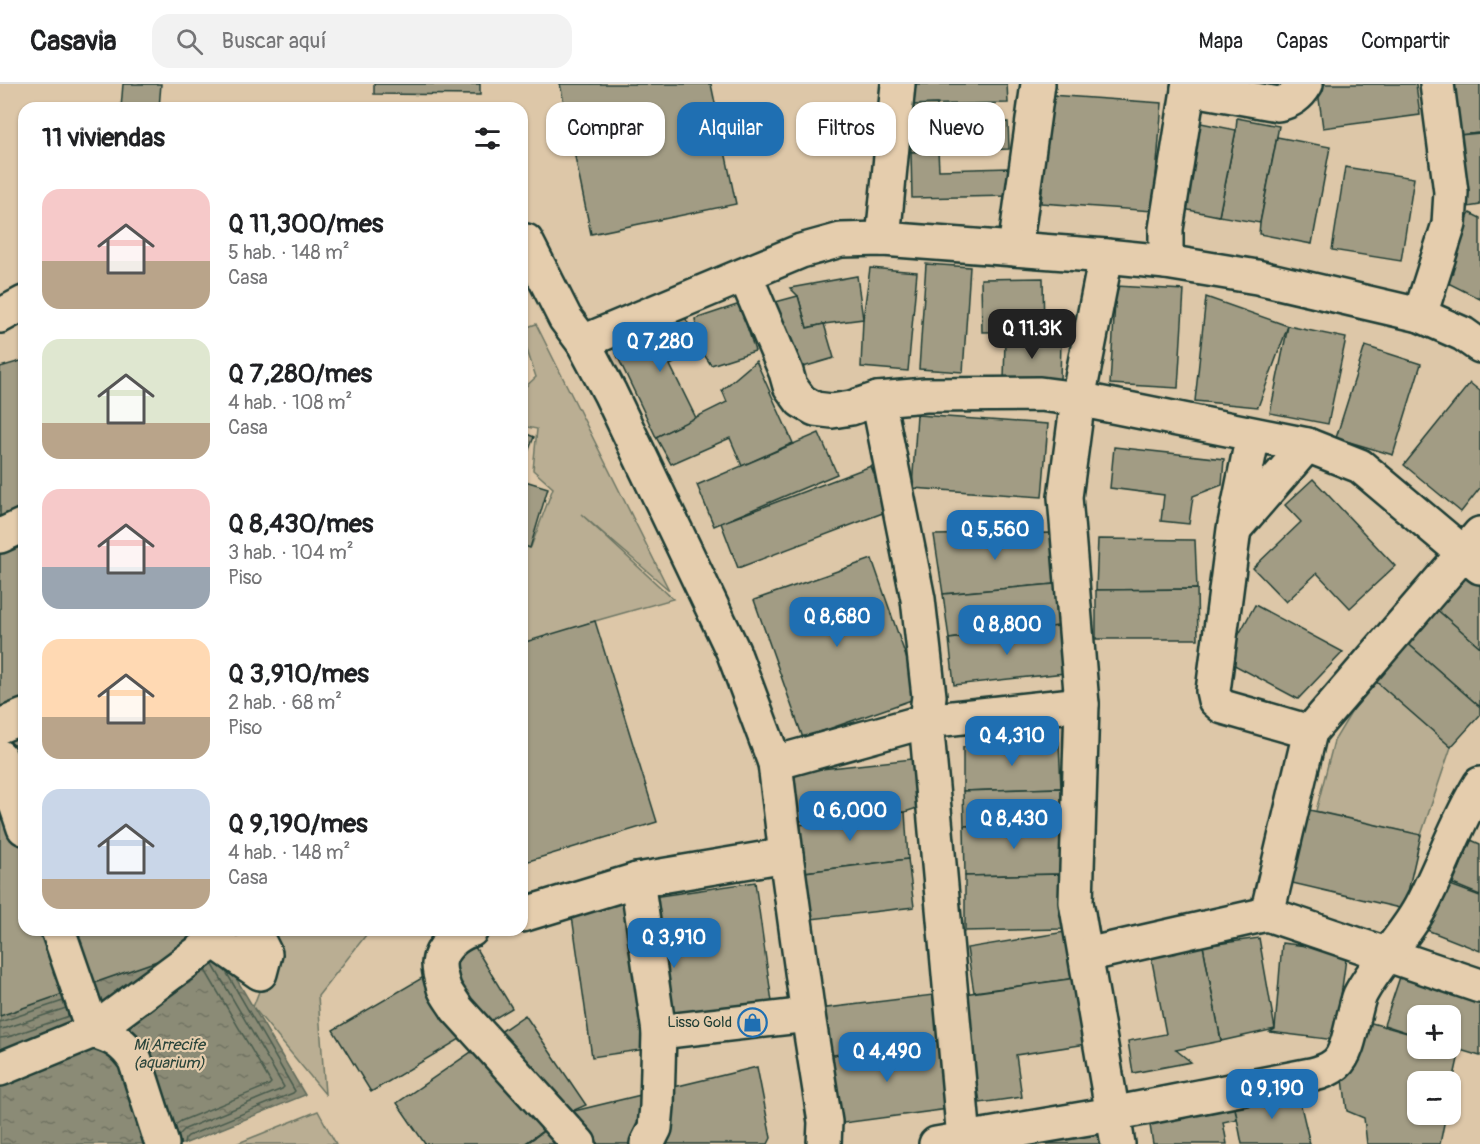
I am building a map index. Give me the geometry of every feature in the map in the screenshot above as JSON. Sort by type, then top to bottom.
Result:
[{"type":"street","points":[[882,239],[898,84]]},
{"type":"street","points":[[1015,249],[1038,84]]},
{"type":"street","points":[[1166,262],[1166,229],[1189,86],[1278,104],[1288,102],[1297,96],[1306,84]]},
{"type":"street","points":[[1420,315],[1449,224],[1450,192],[1437,84]]},
{"type":"street","points":[[583,342],[801,251],[841,240],[882,239],[1106,255],[1257,277],[1420,315],[1463,334],[1480,346]]},
{"type":"street","points":[[528,245],[565,318],[583,342],[610,393],[733,651],[775,763],[808,1015],[825,1122],[824,1144]]},
{"type":"street","points":[[1106,255],[1078,399],[1065,496],[1082,704],[1076,902],[1115,1129]]},
{"type":"street","points":[[745,275],[790,386],[801,401],[814,409],[832,411],[878,399],[926,395],[1040,394],[1078,399],[1307,445],[1359,466],[1475,552],[1310,732],[1267,914]]},
{"type":"street","points":[[0,316],[18,306]]},
{"type":"street","points":[[878,399],[918,599],[929,696],[926,721],[950,1141],[1115,1129],[1325,1071],[1336,1064],[1344,1052],[1359,998],[1370,978],[1406,931],[1421,906],[1466,807],[1480,784]]},
{"type":"street","points":[[1252,435],[1234,529],[1213,691],[1215,700],[1223,707],[1310,732]]},
{"type":"street","points":[[1234,529],[1307,445]]},
{"type":"street","points":[[0,536],[18,528]]},
{"type":"street","points":[[775,763],[926,721],[1082,704]]},
{"type":"street","points":[[0,726],[18,718]]},
{"type":"street","points":[[0,757],[18,810]]},
{"type":"street","points":[[528,913],[637,880],[786,855]]},
{"type":"street","points":[[637,880],[659,1032],[655,1128],[647,1144]]},
{"type":"street","points":[[1086,955],[1267,914],[1480,986]]},
{"type":"street","points":[[60,936],[93,1031]]},
{"type":"street","points":[[0,1069],[93,1031],[214,941],[260,973],[265,954],[257,936]]},
{"type":"street","points":[[458,936],[444,950],[439,964],[444,988],[457,1009],[579,1144]]},
{"type":"street","points":[[659,1032],[808,1015]]},
{"type":"street","points":[[93,1031],[112,1037],[127,1048],[135,1060],[162,1144]]},
{"type":"shaded area","points":[[536,324],[669,590],[581,514],[673,599],[528,643],[528,546],[531,547],[553,488],[533,470],[537,429],[528,427],[528,384],[536,377],[528,353],[528,327]]},
{"type":"shaded area","points":[[1372,678],[1451,747],[1421,835],[1316,811],[1334,741]]},
{"type":"shaded area","points":[[275,936],[365,936],[318,996],[325,1094],[253,1007],[278,942]]},
{"type":"shaded area","points":[[318,1111],[336,1144],[236,1144]]},
{"type":"water","name":"Mi Arrecife (aquarium)","points":[[214,941],[305,1095],[184,1144],[0,1144],[0,1016]]},
{"type":"building","points":[[123,84],[161,84],[160,102],[122,102]]},
{"type":"building","points":[[374,84],[480,84],[480,95],[374,94]]},
{"type":"building","points":[[560,84],[711,84],[715,102],[677,102],[677,156],[726,156],[736,204],[591,234],[575,156],[665,156],[665,102],[564,102]]},
{"type":"building","points":[[909,84],[1007,84],[1008,103],[910,102]]},
{"type":"building","points":[[1317,84],[1416,84],[1420,115],[1323,128]]},
{"type":"building","points":[[1452,84],[1480,84],[1480,133],[1459,135]]},
{"type":"building","points":[[1050,95],[1162,103],[1153,211],[1041,203]]},
{"type":"building","points":[[1237,118],[1279,126],[1260,223],[1219,216]]},
{"type":"building","points":[[1005,122],[1008,122],[1009,149],[1005,149]]},
{"type":"building","points":[[1196,122],[1236,130],[1219,216],[1178,208]]},
{"type":"building","points":[[1480,133],[1480,205],[1468,207],[1459,135]]},
{"type":"building","points":[[1277,137],[1330,147],[1312,244],[1259,234]]},
{"type":"building","points":[[911,156],[938,156],[939,170],[1009,168],[1010,196],[912,198]]},
{"type":"building","points":[[1345,167],[1414,178],[1401,261],[1332,250]]},
{"type":"building","points":[[1470,213],[1480,218],[1480,299],[1438,278]]},
{"type":"building","points":[[926,264],[970,267],[963,372],[919,369]]},
{"type":"building","points":[[870,268],[917,272],[908,371],[861,367],[863,319]]},
{"type":"building","points":[[857,276],[863,319],[807,328],[798,296],[790,288]]},
{"type":"building","points":[[1043,278],[1044,331],[982,332],[981,279]]},
{"type":"building","points":[[1116,286],[1184,290],[1178,388],[1110,384]]},
{"type":"building","points":[[798,296],[807,328],[824,324],[834,358],[786,372],[768,304]]},
{"type":"building","points":[[1206,297],[1288,326],[1258,407],[1195,401]]},
{"type":"building","points":[[740,304],[755,351],[711,365],[701,350],[695,319]]},
{"type":"building","points":[[684,315],[701,350],[670,365],[696,418],[656,437],[614,349]]},
{"type":"building","points":[[1288,326],[1346,338],[1328,424],[1270,413]]},
{"type":"building","points":[[1005,339],[1061,340],[1060,381],[1004,381]]},
{"type":"building","points":[[1365,346],[1421,364],[1393,455],[1336,438]]},
{"type":"building","points":[[756,361],[793,443],[742,466],[730,438],[671,464],[656,437],[727,402],[722,390]]},
{"type":"building","points":[[18,362],[18,936],[213,936],[214,941],[0,1016],[0,367]]},
{"type":"building","points":[[1470,383],[1480,391],[1480,488],[1461,512],[1404,465]]},
{"type":"building","points":[[917,415],[1048,424],[1042,497],[912,488]]},
{"type":"building","points":[[819,433],[837,474],[714,526],[697,485]]},
{"type":"building","points":[[528,434],[534,437],[528,452]]},
{"type":"building","points":[[1114,447],[1224,459],[1222,485],[1193,496],[1189,524],[1161,521],[1164,495],[1110,488]]},
{"type":"building","points":[[871,466],[888,511],[738,568],[721,523]]},
{"type":"building","points":[[1313,479],[1395,566],[1350,608],[1317,573],[1286,602],[1253,568],[1301,522],[1285,505]]},
{"type":"building","points":[[528,482],[548,488],[530,548],[528,547]]},
{"type":"building","points":[[1052,533],[1055,584],[943,594],[934,535]]},
{"type":"building","points":[[1098,539],[1195,540],[1197,589],[1096,590]]},
{"type":"building","points":[[872,559],[920,697],[803,738],[754,600]]},
{"type":"building","points":[[1469,567],[1480,577],[1480,647],[1435,608]]},
{"type":"building","points":[[1055,584],[1059,626],[949,639],[943,594]]},
{"type":"building","points":[[1197,589],[1198,639],[1096,639],[1096,590]]},
{"type":"building","points":[[1255,605],[1343,652],[1298,699],[1225,660]]},
{"type":"building","points":[[1435,608],[1480,647],[1480,707],[1405,641]]},
{"type":"building","points":[[595,621],[657,822],[528,861],[528,641]]},
{"type":"building","points":[[1059,626],[1065,673],[954,685],[949,639]]},
{"type":"building","points":[[1405,641],[1480,707],[1480,715],[1451,747],[1372,678]]},
{"type":"building","points":[[1059,742],[1061,788],[963,791],[963,747]]},
{"type":"building","points":[[912,759],[917,808],[905,812],[799,821],[794,772]]},
{"type":"building","points":[[1061,788],[1062,822],[964,826],[963,791]]},
{"type":"building","points":[[1305,809],[1421,835],[1404,909],[1288,882]]},
{"type":"building","points":[[905,812],[908,859],[797,873],[790,826]]},
{"type":"building","points":[[1062,822],[1064,874],[965,876],[964,826]]},
{"type":"building","points":[[1471,840],[1480,844],[1480,895],[1453,884]]},
{"type":"building","points":[[908,859],[914,907],[803,920],[797,873]]},
{"type":"building","points":[[1064,874],[1064,929],[965,931],[965,876]]},
{"type":"building","points":[[755,882],[776,1030],[592,1057],[571,909]]},
{"type":"building","points":[[1445,883],[1480,896],[1480,951],[1427,930]]},
{"type":"building","points":[[1071,931],[1076,978],[974,992],[967,948]]},
{"type":"building","points":[[1259,938],[1275,1029],[1221,1041],[1203,946]]},
{"type":"building","points":[[1282,943],[1347,951],[1335,1040],[1270,1032],[1275,1029]]},
{"type":"building","points":[[1203,946],[1221,1041],[1176,1050],[1191,1062],[1133,1073],[1128,1041],[1166,1034],[1151,956]]},
{"type":"building","points":[[475,947],[512,1008],[371,1092],[333,1030]]},
{"type":"building","points":[[1401,974],[1480,999],[1480,1056],[1461,1050],[1461,1005],[1407,1005],[1407,1032],[1384,1025]]},
{"type":"building","points":[[1076,978],[1086,1044],[1016,1055],[1022,1097],[980,1103],[964,994]]},
{"type":"building","points":[[933,995],[938,1041],[827,1056],[819,1009]]},
{"type":"building","points":[[525,1015],[586,1105],[570,1112],[524,1144],[425,1144],[397,1103]]},
{"type":"building","points":[[1361,1020],[1407,1033],[1407,1059],[1458,1059],[1455,1071],[1407,1071],[1407,1125],[1444,1125],[1440,1144],[1367,1144],[1364,1118],[1347,1111],[1342,1071]]},
{"type":"building","points":[[938,1041],[948,1109],[836,1124],[827,1056]]},
{"type":"building","points":[[757,1067],[771,1138],[768,1144],[596,1144],[570,1112]]},
{"type":"building","points":[[1297,1089],[1310,1144],[1242,1144],[1234,1103]]},
{"type":"building","points":[[1234,1103],[1237,1119],[1223,1122],[1227,1144],[1153,1144],[1149,1119]]},
{"type":"building","points":[[570,1112],[593,1144],[526,1144]]},
{"type":"building","points":[[1108,1126],[1111,1144],[1013,1144]]},
{"type":"place","name":"Lisso Gold","points":[[753,1022]]}]
